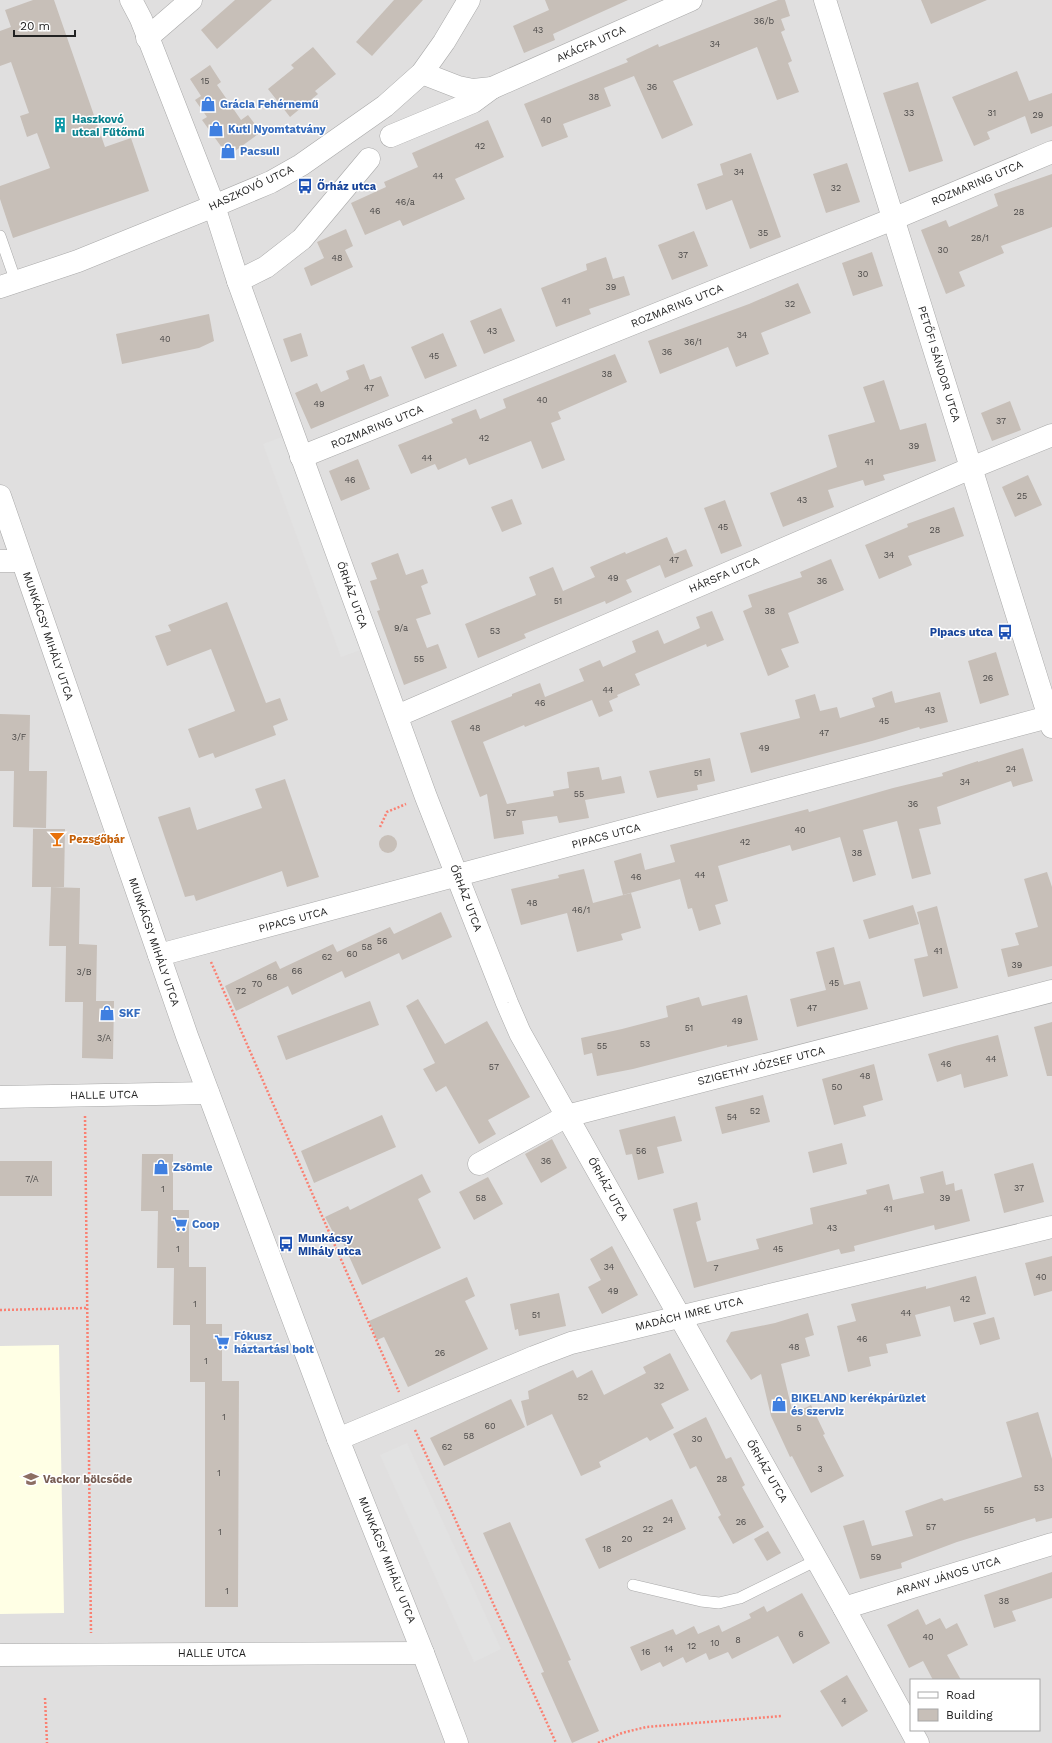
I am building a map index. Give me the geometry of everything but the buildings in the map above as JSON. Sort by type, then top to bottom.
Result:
[{"type":"street","name":"ŐRHÁZ UTCA","points":[[131,0],[141,19],[147,38],[214,206],[238,281],[426,797],[520,1033],[844,1608],[910,1728]]},
{"type":"street","points":[[147,38],[191,0]]},
{"type":"street","name":"HASZKOVÓ UTCA","points":[[8,284],[78,261],[214,206],[271,182],[301,165],[385,106],[422,73],[444,42],[469,0]]},
{"type":"street","name":"AKÁCFA UTCA","points":[[391,136],[473,102],[492,88],[691,0]]},
{"type":"street","name":"PETŐFI SÁNDOR UTCA","points":[[824,0],[1051,720]]},
{"type":"street","name":"AKÁCFA UTCA","points":[[422,73],[458,87],[473,90],[492,88]]},
{"type":"street","name":"ROZMARING UTCA","points":[[302,457],[893,219],[1052,152]]},
{"type":"street","points":[[238,281],[266,267],[302,239],[369,159]]},
{"type":"street","name":"HÁRSFA UTCA","points":[[397,716],[971,468],[1052,435]]},
{"type":"street","name":"MUNKÁCSY MIHÁLY UTCA","points":[[0,496],[208,1093],[338,1439],[424,1653],[457,1743]]},
{"type":"street","points":[[0,561],[22,561]]},
{"type":"street","name":"PIPACS UTCA","points":[[159,955],[1051,720]]},
{"type":"street","name":"SZIGETHY JÓZSEF UTCA","points":[[478,1164],[567,1116],[1052,991]]},
{"type":"street","name":"HALLE UTCA","points":[[0,1097],[208,1093]]},
{"type":"street","name":"MADÁCH IMRE UTCA","points":[[338,1439],[571,1343],[1052,1226]]},
{"type":"street","name":"ARANY JÁNOS UTCA","points":[[844,1608],[1052,1544]]},
{"type":"street","name":"HALLE UTCA","points":[[0,1655],[424,1653]]},
{"type":"street","name":"ŐRHÁZ UTCA","points":[[911,1731],[918,1743]]},
{"type":"lane","points":[[0,236],[8,284]]},
{"type":"lane","points":[[633,1585],[701,1601],[719,1602],[740,1598],[817,1560]]},
{"type":"path","points":[[380,827],[387,812],[426,797]]},
{"type":"path","points":[[203,943],[407,1410],[556,1743]]},
{"type":"path","points":[[84,1095],[91,1654]]},
{"type":"path","points":[[0,1310],[86,1308]]},
{"type":"path","points":[[46,1698],[47,1743]]},
{"type":"path","points":[[598,1743],[646,1727],[782,1716]]},
{"type":"shaded area","points":[[0,0],[1052,0],[1052,1743],[0,1743]]},
{"type":"shaded area","points":[[293,433],[371,646],[341,657],[263,444]]},
{"type":"shaded area","name":"Vackor bölcsőde","points":[[59,1345],[64,1613],[0,1614],[0,1346]]},
{"type":"shaded area","points":[[407,1443],[501,1649],[474,1662],[380,1455]]},
{"type":"place","name":"Grácia Fehérnemű","points":[[208,104]]},
{"type":"place","name":"Haszkovó utcai Fűtőmű","points":[[60,125]]},
{"type":"place","name":"Kuti Nyomtatvány","points":[[216,129]]},
{"type":"place","name":"Pacsuli","points":[[228,151]]},
{"type":"place","name":"Őrház utca","points":[[305,186]]},
{"type":"place","name":"Pipacs utca","points":[[1005,632]]},
{"type":"place","name":"Pezsgőbár","points":[[57,839]]},
{"type":"place","name":"SKF","points":[[107,1013]]},
{"type":"place","name":"Zsömle","points":[[161,1167]]},
{"type":"place","name":"Coop","points":[[180,1224]]},
{"type":"place","name":"Munkácsy Mihály utca","points":[[286,1244]]},
{"type":"place","name":"Fókusz háztartási bolt","points":[[222,1342]]},
{"type":"place","name":"BIKELAND kerékpárüzlet és szerviz","points":[[779,1404]]},
{"type":"place","name":"Vackor bölcsőde","points":[[31,1479]]}]
